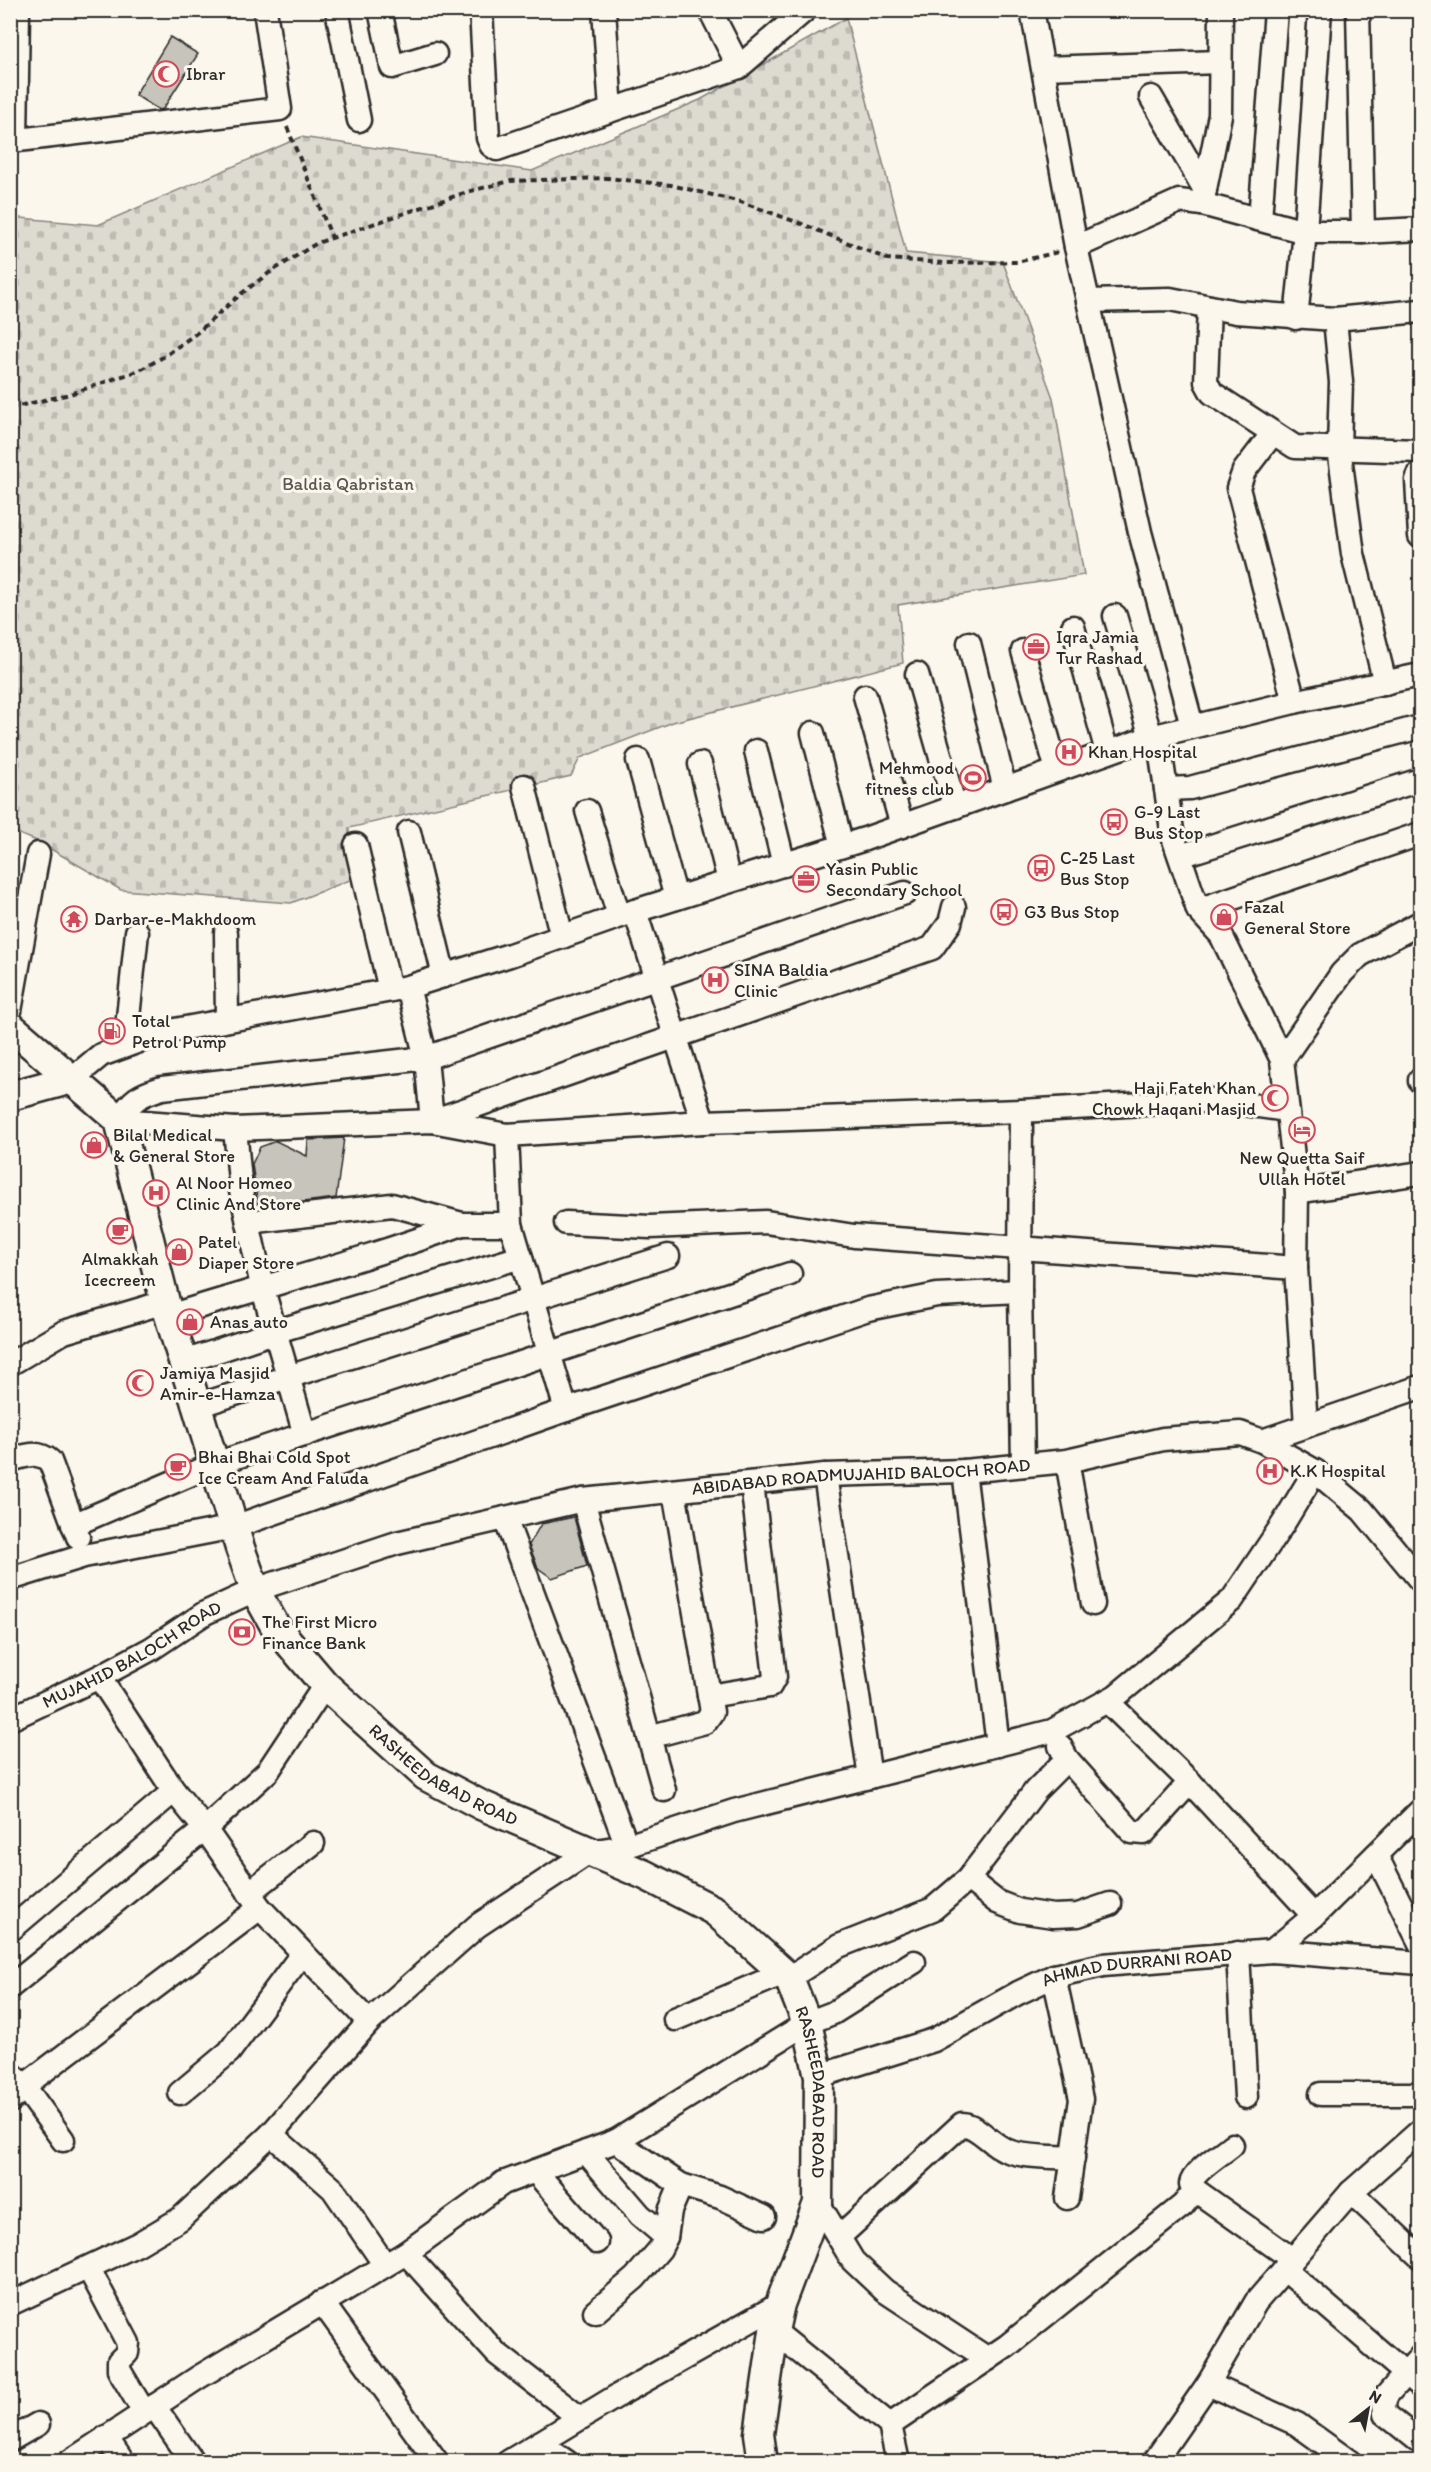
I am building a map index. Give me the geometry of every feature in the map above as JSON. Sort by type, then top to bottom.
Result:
[{"type":"main road","points":[[10,1026],[119,1120]]},
{"type":"main road","points":[[10,1095],[72,1079]]},
{"type":"main road","name":"RASHEEDABAD ROAD","points":[[119,1120],[167,1309],[234,1527],[255,1590],[275,1626],[325,1684],[426,1776],[481,1805],[645,1875],[714,1911],[787,1975],[807,2023],[819,2076],[818,2203],[777,2318],[759,2434],[763,2462]]},
{"type":"street","points":[[18,10],[13,140],[280,109],[265,10]]},
{"type":"street","points":[[337,10],[359,120]]},
{"type":"street","points":[[380,10],[392,67],[435,54]]},
{"type":"street","points":[[481,10],[488,138],[491,145],[497,148],[739,67],[805,10]]},
{"type":"street","points":[[604,10],[612,110]]},
{"type":"street","points":[[710,10],[739,67]]},
{"type":"street","points":[[1032,10],[1088,301],[1140,532],[1192,726]]},
{"type":"street","points":[[1203,197],[1220,115],[1221,10]]},
{"type":"street","points":[[1260,219],[1276,10]]},
{"type":"street","points":[[1296,318],[1305,232],[1320,10]]},
{"type":"street","points":[[1358,10],[1363,232]]},
{"type":"street","points":[[1042,69],[1220,62]]},
{"type":"street","points":[[1151,97],[1203,197]]},
{"type":"street","points":[[1076,247],[1179,201],[1203,197],[1260,219],[1305,232],[1420,229]]},
{"type":"street","points":[[1088,301],[1170,299],[1209,307],[1296,318],[1335,319],[1420,311]]},
{"type":"street","points":[[1209,307],[1207,387],[1273,433],[1295,447],[1420,451]]},
{"type":"street","points":[[1335,319],[1341,382],[1339,448],[1353,554],[1385,683]]},
{"type":"street","points":[[1273,433],[1244,471],[1238,488],[1294,702]]},
{"type":"street","points":[[1419,478],[1420,536]]},
{"type":"street","points":[[1115,616],[1154,736],[1166,789],[1173,837],[1198,910],[1221,935],[1282,1060],[1297,1192],[1296,1268],[1306,1426]]},
{"type":"street","points":[[1074,627],[1107,752]]},
{"type":"street","points":[[969,643],[1005,789]]},
{"type":"street","points":[[1023,651],[1057,770]]},
{"type":"street","points":[[917,674],[955,807]]},
{"type":"street","points":[[72,1079],[101,1054],[164,1032],[399,989],[902,826],[1154,736],[1294,702],[1420,675]]},
{"type":"street","points":[[865,696],[902,826]]},
{"type":"street","points":[[1166,789],[1190,788],[1420,727]]},
{"type":"street","points":[[813,733],[842,846]]},
{"type":"street","points":[[756,751],[784,865]]},
{"type":"street","points":[[638,760],[676,898]]},
{"type":"street","points":[[700,764],[729,881]]},
{"type":"street","points":[[1180,856],[1420,780]]},
{"type":"street","points":[[524,786],[562,937]]},
{"type":"street","points":[[587,811],[627,914],[656,979],[703,1122]]},
{"type":"street","points":[[409,832],[444,976]]},
{"type":"street","points":[[1198,910],[1420,834]]},
{"type":"street","points":[[357,845],[399,989],[426,1058],[432,1121]]},
{"type":"street","points":[[10,1011],[38,854]]},
{"type":"street","points":[[905,893],[426,1058],[162,1088],[143,1094],[129,1103],[119,1120],[236,1129],[432,1121],[507,1135],[703,1122],[1021,1111],[1215,1100],[1287,1110]]},
{"type":"street","points":[[432,1121],[932,948],[950,922],[954,907]]},
{"type":"street","points":[[1282,1060],[1342,974],[1360,955],[1420,923]]},
{"type":"street","points":[[125,1046],[136,932]]},
{"type":"street","points":[[225,933],[227,1020]]},
{"type":"street","points":[[1021,1111],[1020,1291],[1023,1465]]},
{"type":"street","points":[[236,1129],[241,1191],[261,1286],[305,1435]]},
{"type":"street","points":[[507,1135],[511,1224],[566,1410]]},
{"type":"street","points":[[1297,1192],[1420,1173]]},
{"type":"street","points":[[248,1222],[392,1205],[462,1224],[511,1224]]},
{"type":"street","points":[[566,1223],[650,1227],[766,1222],[854,1236],[1296,1268]]},
{"type":"street","points":[[10,1364],[64,1332],[261,1286],[402,1247],[462,1224]]},
{"type":"street","points":[[197,1406],[668,1256]]},
{"type":"street","points":[[184,1362],[520,1257]]},
{"type":"street","points":[[73,1525],[215,1464],[790,1274]]},
{"type":"street","points":[[10,1579],[84,1556],[234,1527],[566,1410],[868,1309],[937,1295],[1020,1291]]},
{"type":"street","points":[[1262,1441],[1420,1388]]},
{"type":"street","name":"ABIDABAD ROADMUJAHID BALOCH ROAD","points":[[255,1590],[397,1543],[583,1500],[825,1475],[964,1471],[1067,1461],[1163,1439],[1240,1433],[1262,1441],[1315,1471],[1362,1510],[1420,1580]]},
{"type":"street","points":[[10,1460],[35,1453],[43,1455],[50,1461],[84,1556]]},
{"type":"street","points":[[1067,1461],[1093,1604]]},
{"type":"street","points":[[964,1471],[998,1745]]},
{"type":"street","points":[[10,2304],[89,2269],[180,2219],[271,2134],[369,2022],[477,1926],[589,1852],[627,1846],[734,1811],[1052,1731],[1107,1701],[1232,1600],[1315,1471]]},
{"type":"street","points":[[825,1475],[870,1777]]},
{"type":"street","points":[[709,1696],[770,1686],[776,1677],[752,1483]]},
{"type":"street","points":[[649,1737],[705,1722],[712,1712],[674,1491]]},
{"type":"street","points":[[583,1500],[664,1790]]},
{"type":"street","points":[[505,1518],[627,1846]]},
{"type":"street","name":"MUJAHID BALOCH ROAD","points":[[10,1719],[99,1677],[151,1648],[206,1613],[255,1590]]},
{"type":"street","points":[[99,1677],[174,1791],[205,1829],[254,1901],[369,2022]]},
{"type":"street","points":[[10,1987],[205,1829],[268,1771],[325,1684]]},
{"type":"street","points":[[1107,1701],[1190,1782],[1314,1916]]},
{"type":"street","points":[[1052,1731],[1067,1759],[1132,1832],[1137,1834],[1144,1833],[1190,1782]]},
{"type":"street","points":[[675,2019],[787,1975],[839,1946],[933,1909],[968,1879],[1036,1790],[1067,1759]]},
{"type":"street","points":[[10,1930],[174,1791]]},
{"type":"street","points":[[1272,1951],[1314,1916],[1420,1811]]},
{"type":"street","points":[[63,2140],[15,2086],[254,1901],[313,1843]]},
{"type":"street","points":[[1376,1855],[1420,1943]]},
{"type":"street","points":[[968,1879],[997,1902],[1020,1911],[1053,1916],[1078,1915],[1110,1904]]},
{"type":"street","name":"AHMAD DURRANI ROAD","points":[[819,2076],[934,2040],[1018,1993],[1054,1976],[1103,1965],[1272,1951],[1420,1963]]},
{"type":"street","points":[[1238,1953],[1246,2097]]},
{"type":"street","points":[[180,2093],[229,2052],[302,1954]]},
{"type":"street","points":[[69,2462],[149,2409],[406,2253],[503,2182],[616,2141],[807,2023],[833,2013],[914,1962]]},
{"type":"street","points":[[1054,1976],[1081,2099],[1067,2198]]},
{"type":"street","points":[[1321,2094],[1420,2094]]},
{"type":"street","points":[[839,2237],[962,2124],[970,2124],[992,2144],[1011,2152],[1073,2158]]},
{"type":"street","points":[[1156,2461],[1208,2384],[1256,2302],[1351,2192],[1420,2131]]},
{"type":"street","points":[[271,2134],[333,2189],[385,2265]]},
{"type":"street","points":[[616,2141],[681,2186],[720,2197],[764,2217]]},
{"type":"street","points":[[1233,2145],[1192,2178],[1191,2184],[1195,2190],[1288,2264],[1413,2380]]},
{"type":"street","points":[[586,2152],[640,2215],[666,2237]]},
{"type":"street","points":[[536,2170],[597,2242]]},
{"type":"street","points":[[595,2312],[635,2278],[660,2249],[666,2237],[670,2211],[681,2186]]},
{"type":"street","points":[[890,2425],[1007,2346],[1183,2205],[1195,2190]]},
{"type":"street","points":[[1351,2192],[1420,2257]]},
{"type":"street","points":[[818,2203],[853,2261],[885,2291],[988,2359]]},
{"type":"street","points":[[406,2253],[496,2353],[580,2418]]},
{"type":"street","points":[[89,2269],[128,2343],[127,2353],[119,2361],[118,2370],[193,2462]]},
{"type":"street","points":[[322,2302],[437,2462]]},
{"type":"street","points":[[508,2462],[580,2418],[777,2318],[890,2425],[898,2462]]},
{"type":"street","points":[[1420,2357],[1413,2380],[1386,2396],[1384,2404],[1385,2414],[1420,2442]]},
{"type":"street","points":[[1208,2384],[1297,2424],[1350,2462]]},
{"type":"street","points":[[10,2440],[38,2424]]},
{"type":"street","points":[[106,2437],[123,2462]]},
{"type":"street","points":[[539,2443],[567,2462]]},
{"type":"path","points":[[280,109],[301,166],[332,238]]},
{"type":"path","points":[[10,408],[70,394],[140,370],[165,356],[198,332],[242,293],[269,273],[317,243],[467,192],[510,181],[606,178],[671,185],[741,202],[805,225],[887,259],[945,263],[1017,262],[1076,247]]},
{"type":"green space","name":"Baldia Qabristan","points":[[846,18],[906,253],[1003,262],[1053,398],[1084,575],[898,605],[903,663],[673,722],[580,758],[571,776],[349,828],[350,880],[291,903],[121,890],[37,841],[11,831],[10,217],[98,225],[301,137],[532,171],[700,100]]},
{"type":"building","name":"Ibrar","points":[[170,37],[198,54],[163,109],[159,110],[135,95]]},
{"type":"building","points":[[344,1138],[336,1198],[262,1207],[258,1205],[252,1164],[260,1147],[276,1141],[307,1156],[308,1140]]},
{"type":"building","points":[[574,1517],[587,1566],[552,1578],[538,1568],[529,1545],[541,1524]]},
{"type":"place","name":"Ibrar","points":[[166,74]]},
{"type":"place","name":"Iqra Jamia Tur Rashad","points":[[1036,647]]},
{"type":"place","name":"Khan Hospital","points":[[1069,752]]},
{"type":"place","name":"Mehmood fitness club","points":[[973,778]]},
{"type":"place","name":"G-9 Last Bus Stop","points":[[1114,822]]},
{"type":"place","name":"C-25 Last Bus Stop","points":[[1041,868]]},
{"type":"place","name":"Yasin Public Secondary School","points":[[806,879]]},
{"type":"place","name":"G3 Bus Stop","points":[[1004,912]]},
{"type":"place","name":"Fazal General Store","points":[[1224,917]]},
{"type":"place","name":"Darbar-e-Makhdoom","points":[[74,919]]},
{"type":"place","name":"SINA Baldia Clinic","points":[[715,980]]},
{"type":"place","name":"Total Petrol Pump","points":[[112,1031]]},
{"type":"place","name":"Haji Fateh Khan Chowk Haqani Masjid","points":[[1275,1098]]},
{"type":"place","name":"New Quetta Saif Ullah Hotel","points":[[1302,1130]]},
{"type":"place","name":"Bilal Medical & General Store","points":[[94,1145]]},
{"type":"place","name":"Al Noor Homeo Clinic And Store","points":[[156,1193]]},
{"type":"place","name":"Almakkah Icecreem","points":[[120,1231]]},
{"type":"place","name":"Patel Diaper Store","points":[[179,1252]]},
{"type":"place","name":"Anas auto","points":[[190,1322]]},
{"type":"place","name":"Jamiya Masjid Amir-e-Hamza","points":[[140,1383]]},
{"type":"place","name":"Bhai Bhai Cold Spot Ice Cream And Faluda","points":[[178,1467]]},
{"type":"place","name":"K.K Hospital","points":[[1270,1471]]},
{"type":"place","name":"The First Micro Finance Bank","points":[[242,1632]]}]
